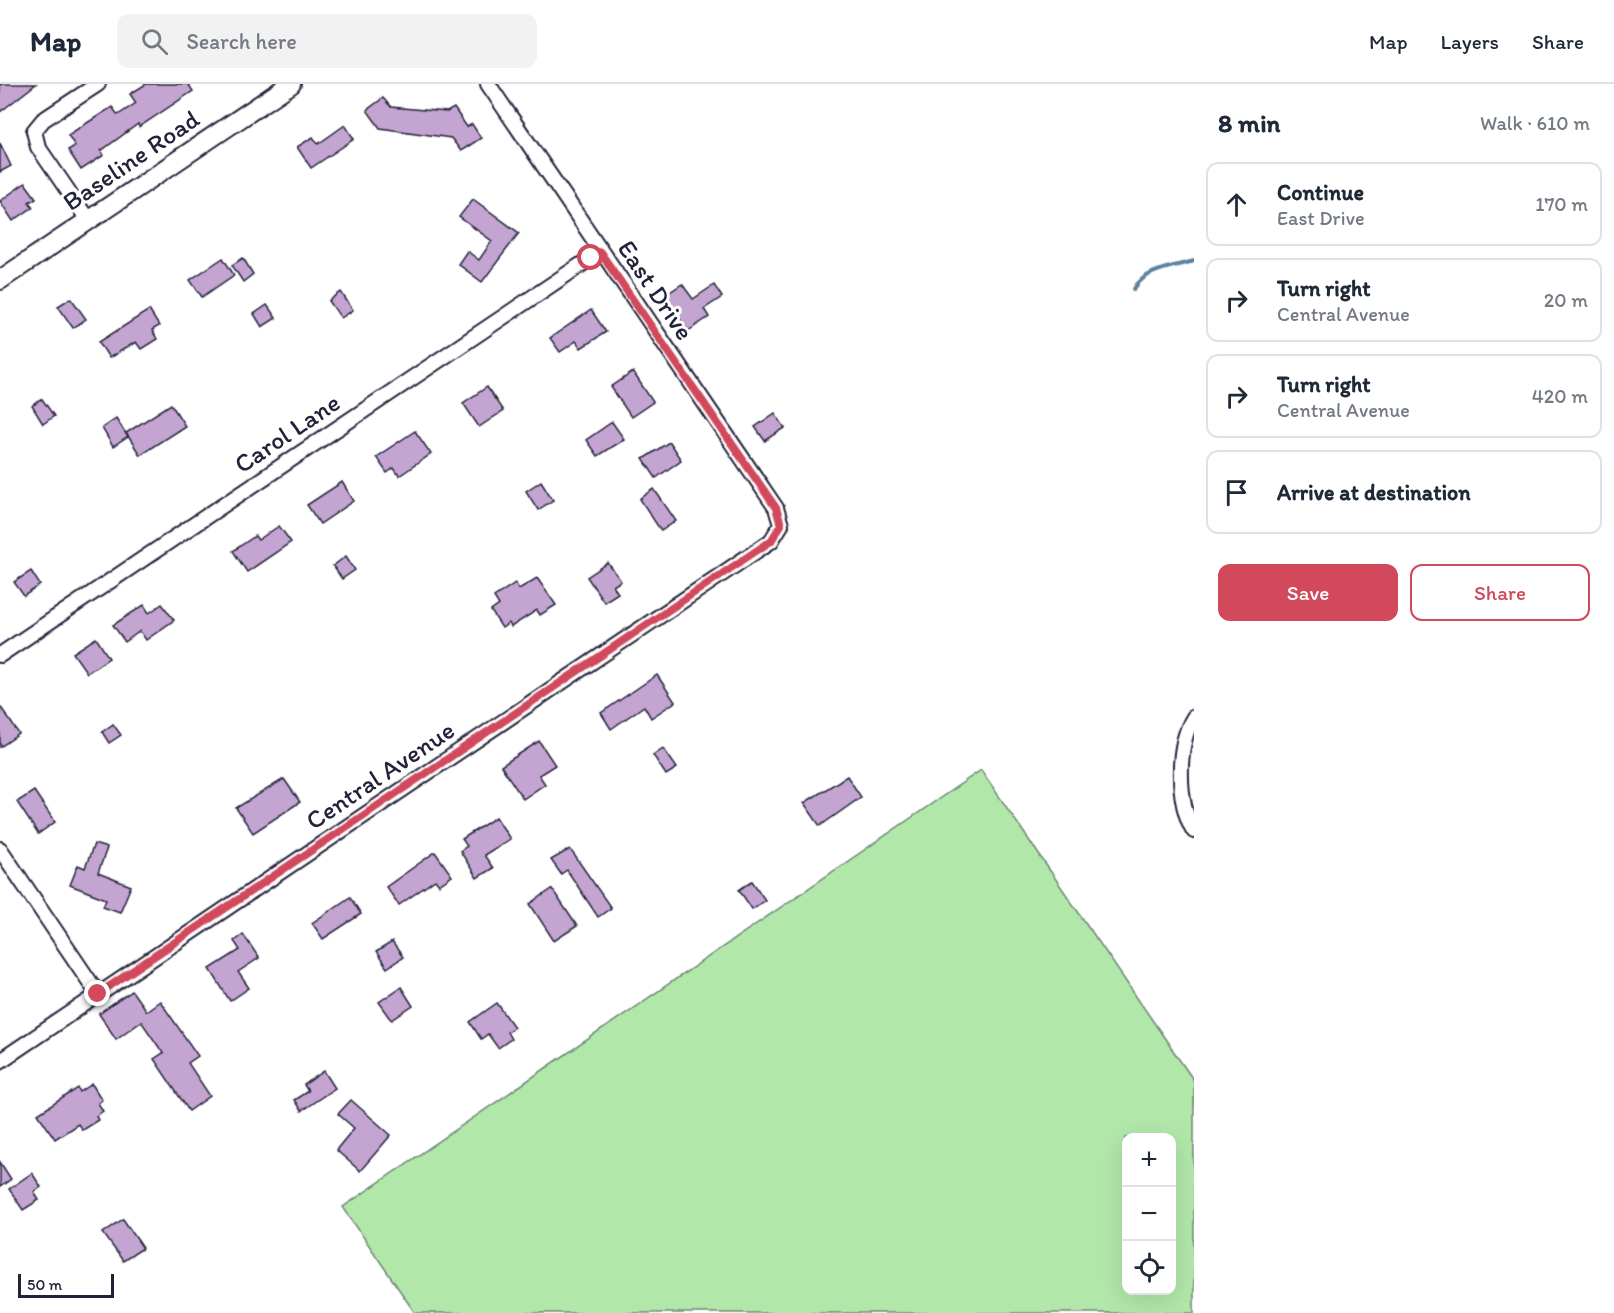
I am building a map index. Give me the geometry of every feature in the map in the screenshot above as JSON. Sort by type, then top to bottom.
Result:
[{"type":"main road","name":"Baseline Road","points":[[0,280],[291,84]]},
{"type":"street","points":[[88,220],[38,147],[34,131],[43,120],[98,84]]},
{"type":"street","name":"East Drive","points":[[488,84],[776,508],[781,525]]},
{"type":"street","name":"Carol Lane","points":[[0,655],[600,252]]},
{"type":"street","name":"Central Avenue","points":[[0,1061],[771,541],[781,525]]},
{"type":"street","points":[[1194,717],[1189,726],[1180,777],[1186,819],[1194,831]]},
{"type":"street","points":[[0,849],[98,994]]},
{"type":"green space","points":[[981,770],[1194,1081],[1194,1313],[415,1313],[343,1207]]},
{"type":"building","points":[[0,84],[36,84],[0,112]]},
{"type":"building","points":[[146,84],[188,84],[193,91],[139,127],[138,124],[101,151],[104,155],[81,170],[68,150],[75,146],[68,135],[112,107],[118,115],[136,103],[130,94]]},
{"type":"building","points":[[383,98],[391,107],[447,112],[454,108],[467,127],[472,124],[481,138],[461,151],[451,138],[380,128],[367,110]]},
{"type":"building","points":[[345,125],[354,139],[311,168],[297,147],[313,137],[318,144]]},
{"type":"building","points":[[0,143],[11,166],[0,172]]},
{"type":"building","points":[[25,183],[36,198],[29,202],[33,207],[13,221],[0,201]]},
{"type":"building","points":[[473,199],[519,233],[482,282],[458,264],[467,251],[479,260],[492,241],[459,217]]},
{"type":"building","points":[[223,258],[234,275],[202,297],[190,280]]},
{"type":"building","points":[[243,258],[253,274],[243,282],[232,265]]},
{"type":"building","points":[[682,284],[693,299],[714,285],[722,297],[704,309],[709,317],[688,331],[664,296]]},
{"type":"building","points":[[341,292],[353,310],[341,318],[329,301]]},
{"type":"building","points":[[71,298],[86,319],[73,328],[58,306]]},
{"type":"building","points":[[267,305],[276,318],[262,327],[254,314]]},
{"type":"building","points":[[149,310],[159,326],[152,330],[157,339],[141,349],[136,342],[109,358],[99,342]]},
{"type":"building","points":[[591,310],[606,332],[581,348],[576,341],[560,352],[550,338]]},
{"type":"building","points":[[633,372],[653,402],[631,417],[611,387]]},
{"type":"building","points":[[487,387],[503,411],[479,427],[463,403]]},
{"type":"building","points":[[42,399],[54,416],[43,424],[32,406]]},
{"type":"building","points":[[171,404],[185,426],[140,455],[126,433]]},
{"type":"building","points":[[775,413],[785,428],[765,441],[755,427]]},
{"type":"building","points":[[116,418],[128,437],[113,447],[102,428]]},
{"type":"building","points":[[612,422],[624,439],[597,456],[586,440]]},
{"type":"building","points":[[415,431],[431,454],[399,476],[394,468],[387,473],[376,457]]},
{"type":"building","points":[[669,442],[681,460],[656,478],[643,459]]},
{"type":"building","points":[[541,481],[553,500],[538,510],[526,491]]},
{"type":"building","points":[[342,482],[354,501],[320,524],[307,505]]},
{"type":"building","points":[[654,489],[676,521],[661,531],[640,499]]},
{"type":"building","points":[[279,526],[291,542],[247,572],[233,551],[255,536],[258,540]]},
{"type":"building","points":[[346,556],[355,570],[342,579],[333,566]]},
{"type":"building","points":[[608,563],[621,581],[613,586],[618,593],[604,602],[587,577]]},
{"type":"building","points":[[31,571],[40,585],[24,596],[14,582]]},
{"type":"building","points":[[537,578],[556,605],[540,615],[537,610],[511,627],[509,623],[502,628],[491,611],[499,605],[494,597],[515,583],[519,589]]},
{"type":"building","points":[[162,604],[174,620],[146,640],[140,631],[125,642],[113,625],[144,605],[149,613]]},
{"type":"building","points":[[96,638],[109,658],[87,673],[73,653]]},
{"type":"building","points":[[657,675],[675,702],[651,718],[644,706],[611,729],[601,713]]},
{"type":"building","points":[[0,706],[19,734],[0,747]]},
{"type":"building","points":[[113,724],[121,735],[109,743],[102,732]]},
{"type":"building","points":[[539,741],[555,765],[539,775],[545,784],[523,799],[501,766]]},
{"type":"building","points":[[663,748],[677,768],[666,775],[653,755]]},
{"type":"building","points":[[847,776],[861,797],[820,826],[804,803]]},
{"type":"building","points":[[284,779],[300,802],[253,833],[236,808]]},
{"type":"building","points":[[34,791],[55,822],[38,834],[17,802]]},
{"type":"building","points":[[496,817],[510,839],[484,855],[493,868],[477,878],[460,851],[467,846],[462,839]]},
{"type":"building","points":[[94,844],[107,848],[98,873],[131,886],[120,912],[103,906],[106,899],[70,885],[78,865],[85,868]]},
{"type":"building","points":[[570,849],[611,908],[598,917],[567,870],[561,874],[551,860]]},
{"type":"building","points":[[435,852],[452,876],[439,885],[435,880],[399,905],[386,887]]},
{"type":"building","points":[[752,881],[765,900],[752,909],[739,890]]},
{"type":"building","points":[[552,889],[577,926],[554,941],[530,904]]},
{"type":"building","points":[[350,897],[361,914],[323,939],[312,923]]},
{"type":"building","points":[[243,934],[259,958],[238,972],[249,988],[230,1001],[210,969],[240,950],[234,941]]},
{"type":"building","points":[[392,942],[403,957],[387,968],[376,952]]},
{"type":"building","points":[[401,987],[413,1006],[392,1020],[379,1002]]},
{"type":"building","points":[[132,991],[146,1011],[160,1001],[198,1056],[188,1063],[210,1096],[189,1111],[154,1059],[163,1053],[141,1021],[116,1039],[99,1014]]},
{"type":"building","points":[[497,1003],[514,1027],[507,1032],[511,1039],[498,1048],[488,1034],[481,1039],[470,1022]]},
{"type":"building","points":[[324,1071],[335,1088],[301,1111],[294,1100],[308,1091],[304,1085]]},
{"type":"building","points":[[92,1084],[102,1100],[98,1103],[103,1111],[96,1116],[98,1120],[82,1130],[78,1124],[55,1139],[38,1114],[78,1088],[80,1092]]},
{"type":"building","points":[[351,1100],[391,1135],[360,1171],[336,1150],[354,1128],[338,1114]]},
{"type":"building","points":[[0,1162],[11,1179],[0,1187]]},
{"type":"building","points":[[32,1173],[41,1187],[34,1192],[39,1200],[23,1210],[9,1189]]},
{"type":"building","points":[[123,1219],[143,1248],[123,1261],[103,1233]]},
{"type":"waterway","points":[[1134,289],[1139,282],[1153,273],[1194,261]]},
{"type":"route","points":[[98,994],[771,541],[781,525],[776,508],[600,252],[591,258]]}]
